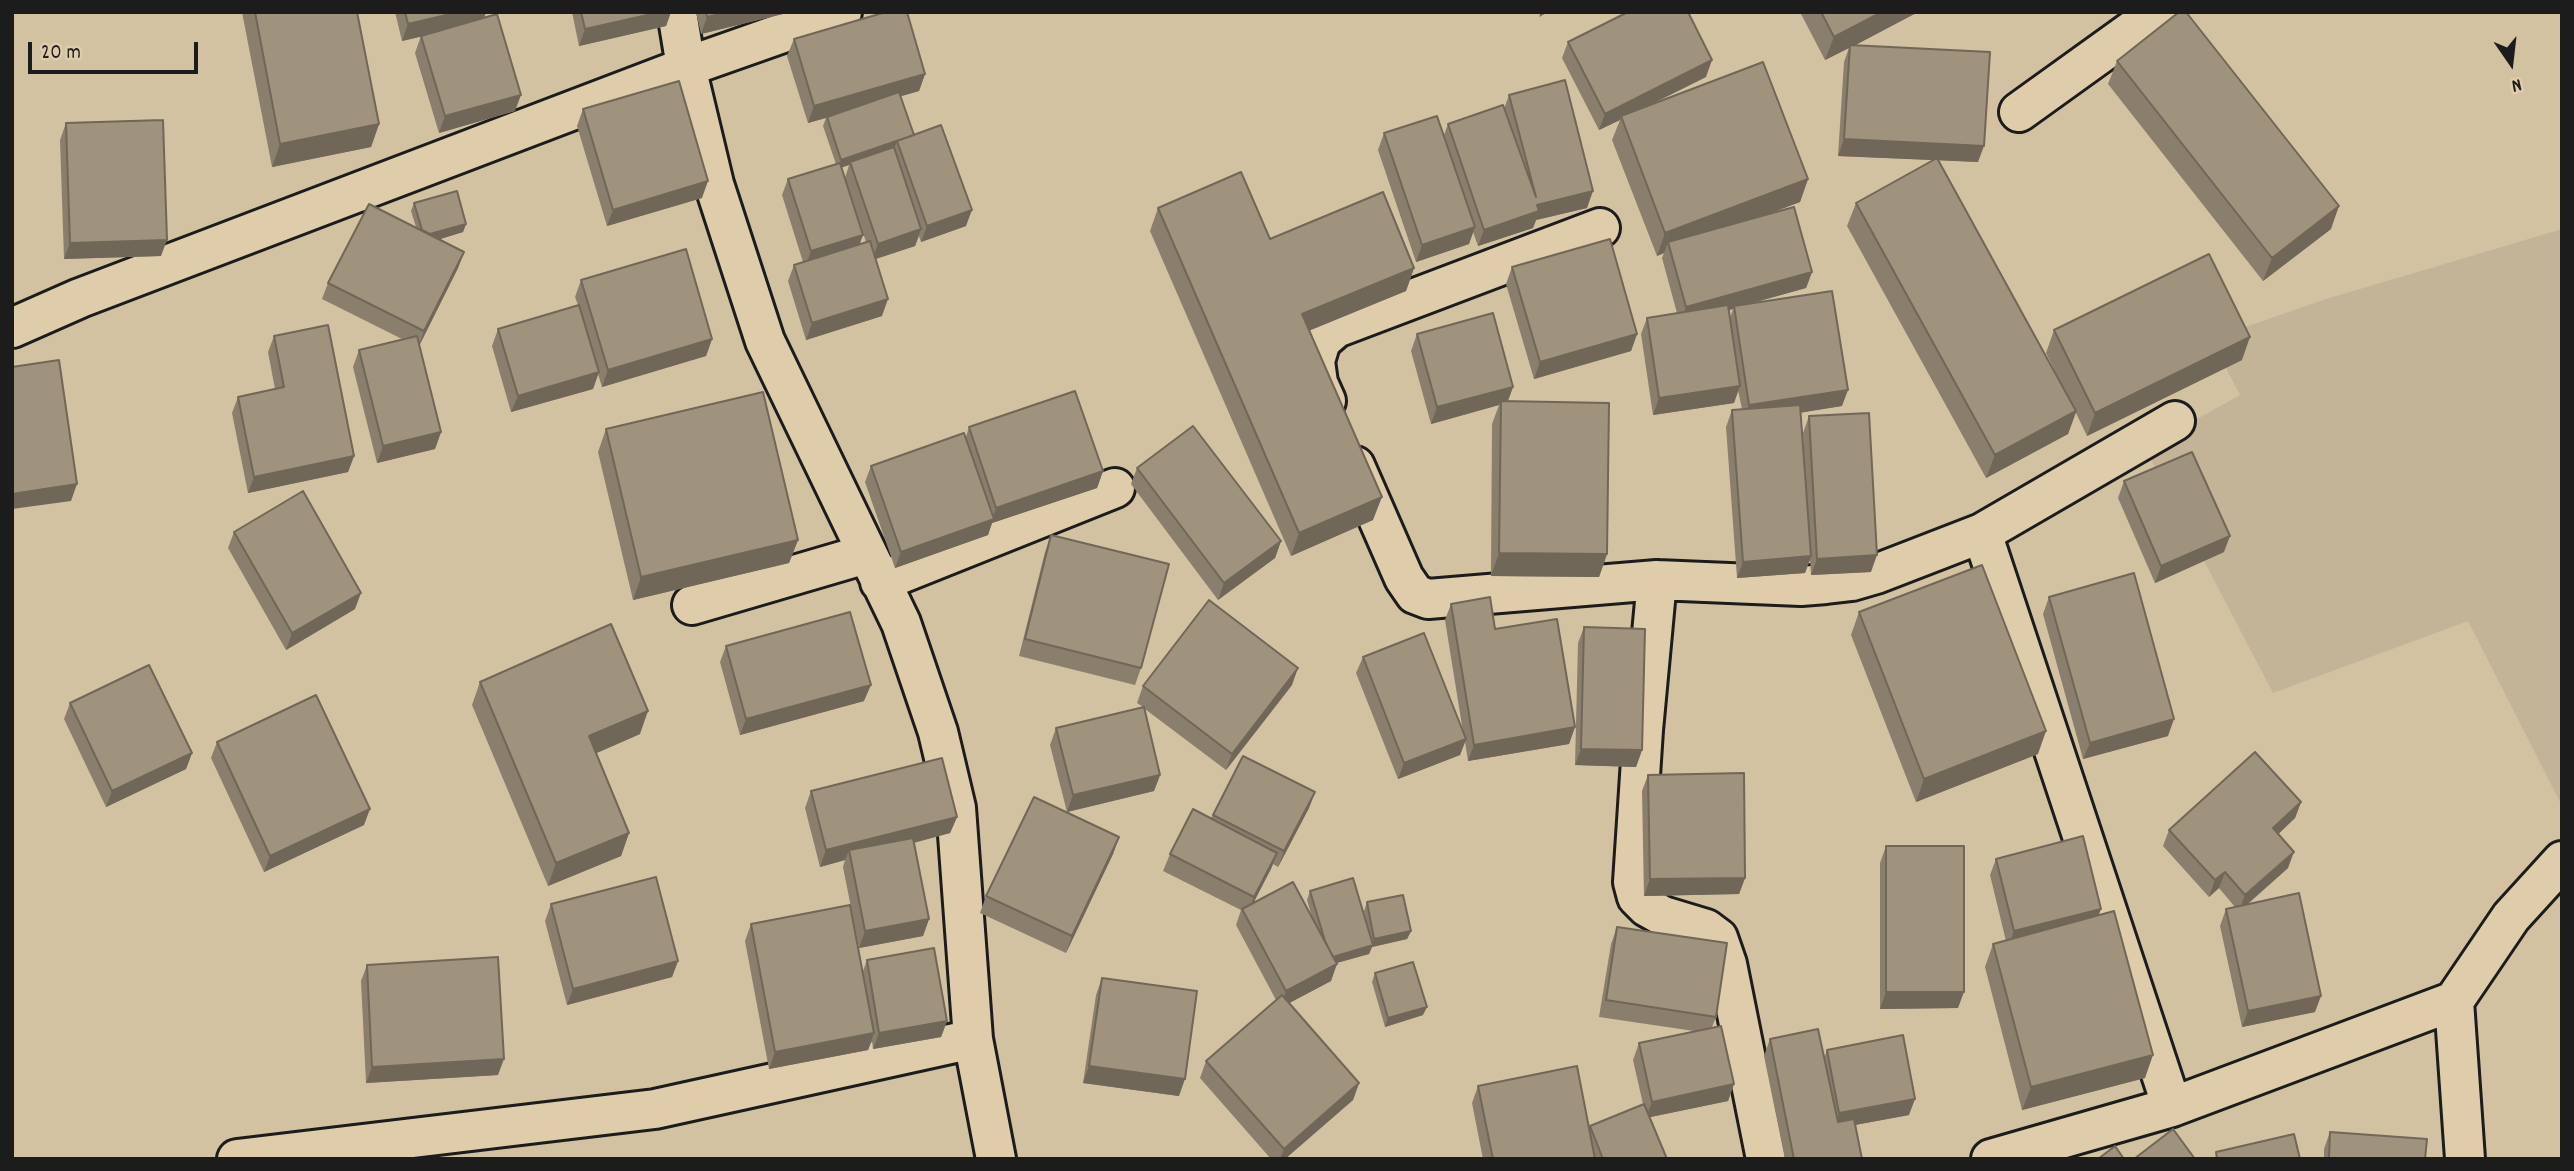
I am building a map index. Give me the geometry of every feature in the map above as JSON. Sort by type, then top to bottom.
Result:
[{"type":"street","points":[[677,12],[686,67],[718,196],[765,341],[901,623],[934,720],[956,808],[973,1039],[996,1159]]},
{"type":"street","points":[[12,328],[80,298],[686,67],[842,12]]},
{"type":"street","points":[[2018,112],[2158,12]]},
{"type":"street","points":[[1600,228],[1336,328],[1321,341],[1315,361],[1318,383],[1404,578],[1415,594],[1428,599],[1657,580],[1801,586],[1852,581],[1982,533],[2175,421]]},
{"type":"street","points":[[692,605],[873,568],[1115,488]]},
{"type":"street","points":[[1982,533],[2172,1107]]},
{"type":"street","points":[[1657,580],[1633,882],[1637,897],[1647,906],[1663,916],[1706,929],[1718,938],[1727,964],[1766,1159]]},
{"type":"street","points":[[1991,1159],[2172,1107],[2454,1000],[2511,917],[2562,861]]},
{"type":"street","points":[[2454,1000],[2465,1159]]},
{"type":"street","points":[[237,1159],[655,1110],[973,1039]]},
{"type":"shaded area","points":[[2562,229],[2562,806],[2468,621],[2273,693],[2145,448],[2240,395],[2211,339],[2323,300]]},
{"type":"building","points":[[255,12],[357,12],[379,124],[280,144]]},
{"type":"building","points":[[405,12],[459,12],[408,24]]},
{"type":"building","points":[[581,12],[661,12],[585,29]]},
{"type":"building","points":[[706,12],[728,12],[707,17]]},
{"type":"building","points":[[886,12],[907,12],[925,74],[814,106],[794,39]]},
{"type":"building","points":[[1628,12],[1688,12],[1712,60],[1605,114],[1568,42]]},
{"type":"building","points":[[1821,12],[1882,12],[1834,37]]},
{"type":"building","points":[[2179,12],[2186,12],[2339,206],[2272,258],[2117,61]]},
{"type":"building","points":[[497,14],[521,95],[445,116],[421,36]]},
{"type":"building","points":[[1850,45],[1990,52],[1984,146],[1844,139]]},
{"type":"building","points":[[1763,62],[1808,179],[1665,233],[1621,116]]},
{"type":"building","points":[[1565,80],[1593,191],[1537,205],[1539,211],[1484,230],[1448,124],[1503,105],[1536,197],[1509,95]]},
{"type":"building","points":[[679,81],[708,181],[613,210],[583,109]]},
{"type":"building","points":[[899,92],[914,135],[841,160],[827,117]]},
{"type":"building","points":[[1437,116],[1475,227],[1422,245],[1384,133]]},
{"type":"building","points":[[163,120],[167,240],[70,243],[66,123]]},
{"type":"building","points":[[941,125],[972,210],[927,226],[897,141]]},
{"type":"building","points":[[894,147],[921,229],[878,244],[850,162]]},
{"type":"building","points":[[1937,158],[2076,411],[1995,455],[1856,203]]},
{"type":"building","points":[[840,163],[863,235],[811,251],[788,179]]},
{"type":"building","points":[[1241,172],[1270,239],[1383,192],[1414,268],[1302,314],[1382,497],[1299,533],[1158,208]]},
{"type":"building","points":[[457,191],[466,224],[430,234],[422,230],[414,203]]},
{"type":"building","points":[[369,204],[464,252],[424,331],[328,283]]},
{"type":"building","points":[[1794,207],[1812,272],[1686,307],[1668,242]]},
{"type":"building","points":[[1610,239],[1637,334],[1540,362],[1512,267]]},
{"type":"building","points":[[870,241],[888,299],[812,323],[794,265]]},
{"type":"building","points":[[686,249],[712,339],[608,370],[581,280]]},
{"type":"building","points":[[2209,254],[2250,337],[2095,413],[2054,330]]},
{"type":"building","points":[[1832,291],[1848,390],[1749,405],[1734,306]]},
{"type":"building","points":[[579,305],[599,372],[518,396],[498,329]]},
{"type":"building","points":[[1728,305],[1740,386],[1659,398],[1647,318]]},
{"type":"building","points":[[1493,313],[1513,387],[1437,407],[1417,334]]},
{"type":"building","points":[[328,325],[354,456],[254,477],[238,397],[284,387],[274,336]]},
{"type":"building","points":[[417,336],[441,432],[383,446],[359,350]]},
{"type":"building","points":[[59,360],[77,484],[12,494],[12,367]]},
{"type":"building","points":[[1075,391],[1103,471],[996,508],[969,427]]},
{"type":"building","points":[[763,392],[798,540],[641,577],[606,429]]},
{"type":"building","points":[[1501,401],[1609,403],[1607,554],[1499,553]]},
{"type":"building","points":[[1800,405],[1811,556],[1743,562],[1732,410]]},
{"type":"building","points":[[1869,413],[1877,555],[1817,559],[1809,416]]},
{"type":"building","points":[[1193,426],[1281,541],[1224,583],[1137,468]]},
{"type":"building","points":[[964,433],[994,519],[901,552],[871,466]]},
{"type":"building","points":[[2192,452],[2230,536],[2161,566],[2124,481]]},
{"type":"building","points":[[303,491],[361,593],[292,633],[234,532]]},
{"type":"building","points":[[1051,535],[1169,564],[1141,668],[1025,639]]},
{"type":"building","points":[[1982,565],[2046,731],[1924,779],[1859,612]]},
{"type":"building","points":[[2134,573],[2174,719],[2090,743],[2049,597]]},
{"type":"building","points":[[1490,597],[1495,629],[1557,619],[1575,727],[1474,745],[1451,604]]},
{"type":"building","points":[[1209,600],[1298,668],[1232,754],[1143,686]]},
{"type":"building","points":[[850,612],[871,685],[746,719],[726,646]]},
{"type":"building","points":[[611,624],[648,711],[589,736],[629,833],[556,863],[480,682]]},
{"type":"building","points":[[1584,627],[1645,629],[1642,750],[1581,749]]},
{"type":"building","points":[[1424,633],[1466,739],[1404,763],[1363,657]]},
{"type":"building","points":[[149,665],[192,753],[112,791],[70,703]]},
{"type":"building","points":[[316,695],[370,809],[270,856],[217,742]]},
{"type":"building","points":[[1144,707],[1160,775],[1073,795],[1056,728]]},
{"type":"building","points":[[2255,752],[2301,802],[2273,828],[2294,852],[2245,895],[2225,872],[2215,880],[2169,830]]},
{"type":"building","points":[[1243,756],[1315,792],[1284,851],[1213,815]]},
{"type":"building","points":[[942,758],[957,817],[826,850],[811,791]]},
{"type":"building","points":[[1744,773],[1745,878],[1650,879],[1648,775]]},
{"type":"building","points":[[1034,797],[1119,837],[1072,936],[986,896]]},
{"type":"building","points":[[1193,809],[1277,853],[1254,897],[1170,854]]},
{"type":"building","points":[[2083,836],[2101,909],[2014,931],[1996,859]]},
{"type":"building","points":[[913,838],[929,919],[865,931],[849,850]]},
{"type":"building","points":[[1886,846],[1964,846],[1964,992],[1886,992]]},
{"type":"building","points":[[656,877],[678,961],[573,989],[551,904]]},
{"type":"building","points":[[1353,878],[1373,945],[1333,957],[1325,941],[1310,891]]},
{"type":"building","points":[[1293,882],[1337,964],[1286,991],[1242,909]]},
{"type":"building","points":[[2299,893],[2321,996],[2248,1011],[2226,909]]},
{"type":"building","points":[[1403,895],[1411,931],[1374,939],[1367,902]]},
{"type":"building","points":[[850,905],[874,1033],[775,1052],[751,924]]},
{"type":"building","points":[[2114,911],[2153,1055],[2031,1087],[1993,944]]},
{"type":"building","points":[[1617,927],[1727,943],[1716,1017],[1606,1000]]},
{"type":"building","points":[[934,948],[947,1021],[879,1033],[867,960]]},
{"type":"building","points":[[498,957],[504,1059],[372,1067],[367,965]]},
{"type":"building","points":[[1413,962],[1427,1007],[1388,1018],[1375,973]]},
{"type":"building","points":[[1102,978],[1197,991],[1185,1079],[1089,1066]]},
{"type":"building","points":[[1282,995],[1359,1083],[1284,1149],[1206,1061]]},
{"type":"building","points":[[1721,1026],[1734,1084],[1652,1102],[1639,1043]]},
{"type":"building","points":[[1818,1029],[1838,1122],[1854,1119],[1862,1159],[1794,1159],[1770,1039]]},
{"type":"building","points":[[1903,1035],[1915,1099],[1839,1113],[1827,1050]]},
{"type":"building","points":[[1577,1066],[1595,1159],[1493,1159],[1478,1086]]},
{"type":"building","points":[[1644,1104],[1667,1159],[1603,1159],[1590,1126]]},
{"type":"building","points":[[2173,1129],[2195,1159],[2134,1159]]},
{"type":"building","points":[[2330,1132],[2427,1139],[2425,1159],[2329,1159]]},
{"type":"building","points":[[2294,1134],[2300,1159],[2217,1159],[2216,1152]]},
{"type":"building","points":[[2115,1146],[2124,1159],[2098,1159]]}]
